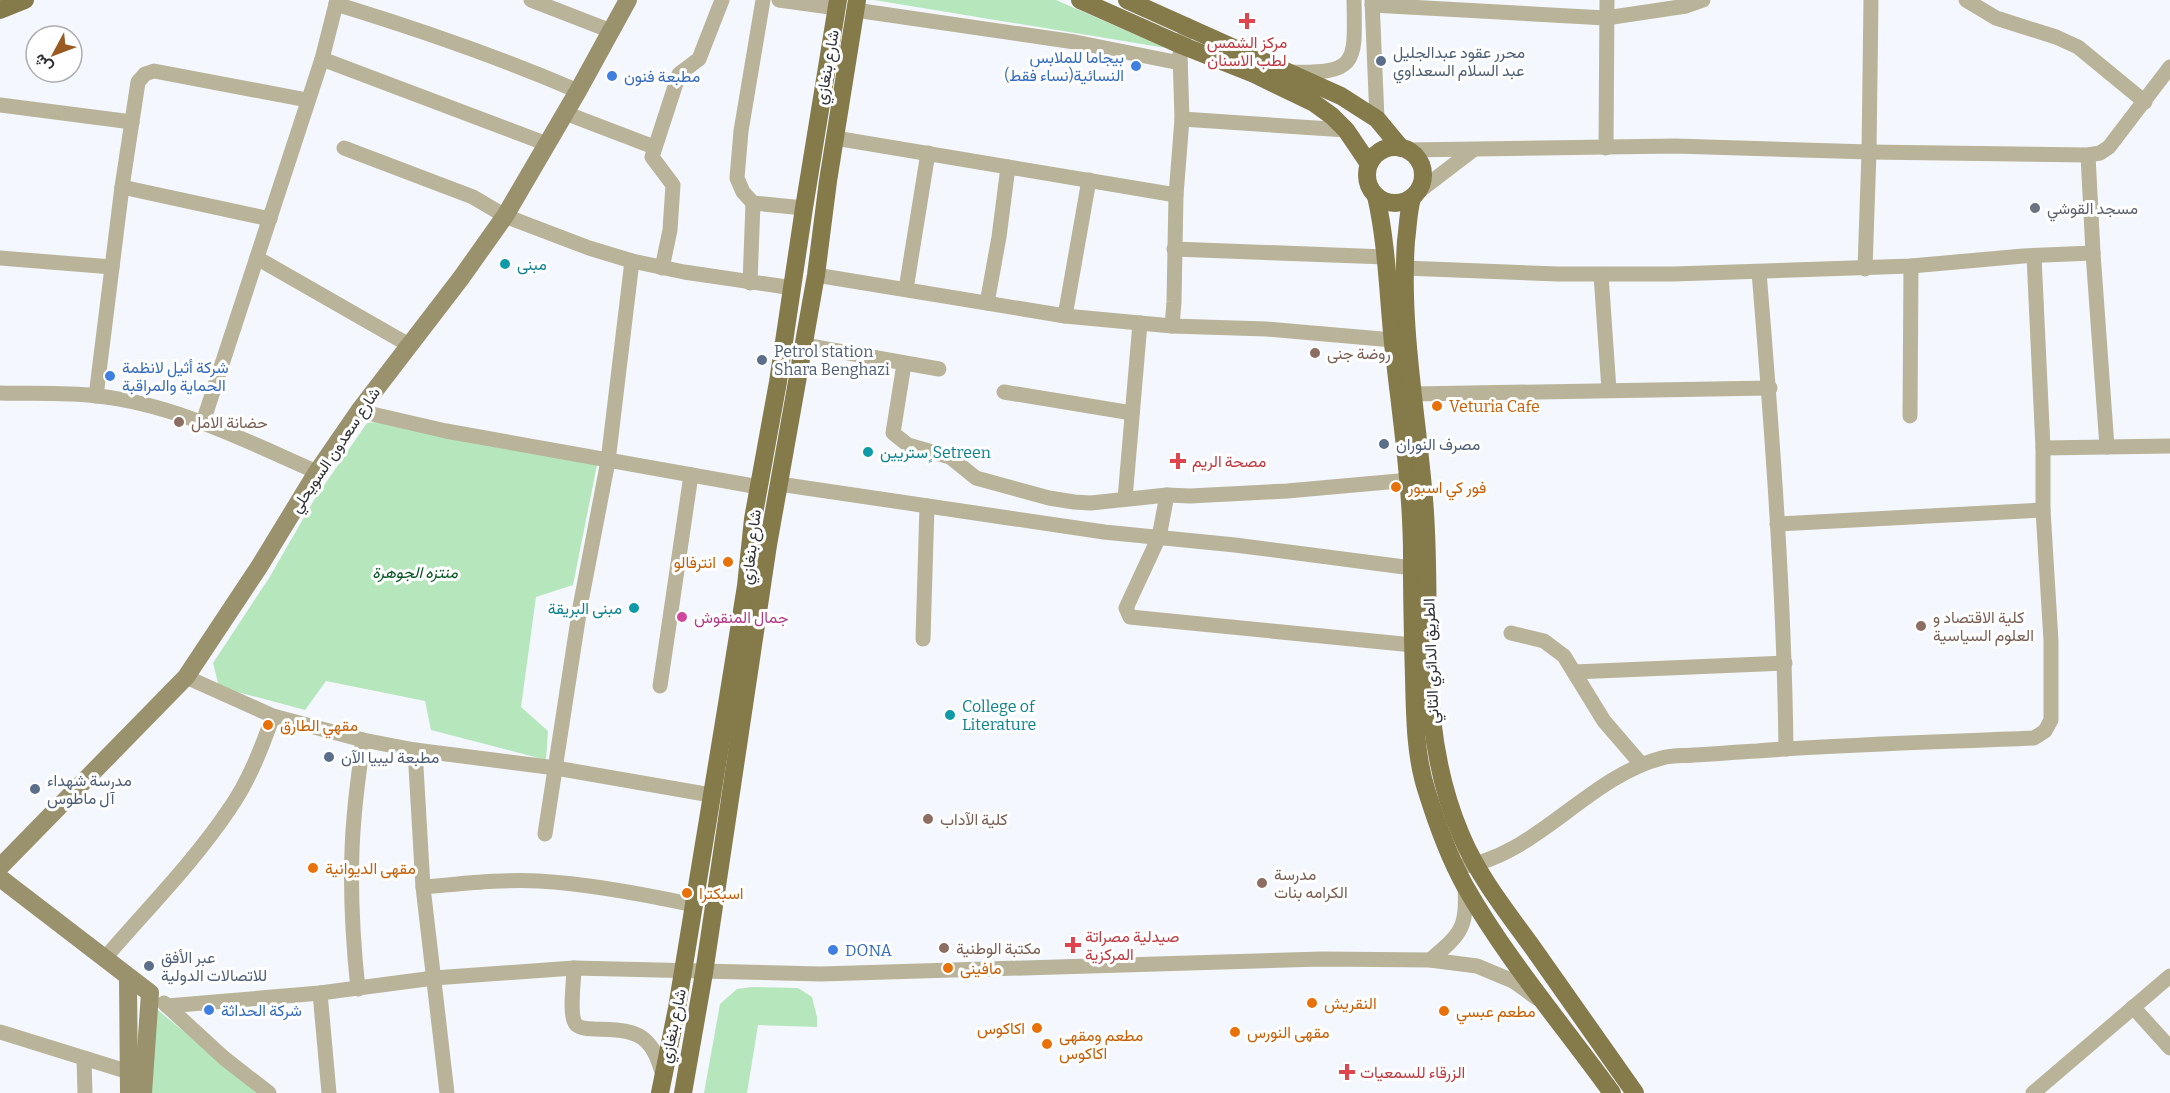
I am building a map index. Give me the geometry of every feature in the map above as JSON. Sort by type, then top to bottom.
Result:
[{"type":"main road","points":[[0,10],[26,0]]},
{"type":"main road","name":"شارع سعدون السويحلي","points":[[0,867],[186,677],[259,567],[317,472],[359,411],[461,278],[505,216],[628,0]]},
{"type":"main road","points":[[1080,0],[1180,54],[1247,71],[1295,93],[1332,116],[1346,130],[1369,164]]},
{"type":"main road","points":[[1127,0],[1350,100],[1377,119],[1404,149],[1414,155],[1423,169],[1424,177],[1415,195],[1403,203],[1394,204],[1376,196],[1368,184],[1369,164],[1382,150],[1392,147],[1404,149]]},
{"type":"main road","name":"شارع بنغازي","points":[[683,1093],[704,973],[742,712],[779,484],[816,275],[835,138],[847,4]]},
{"type":"main road","name":"شارع بنغازي","points":[[661,1084],[684,970],[831,39],[847,4]]},
{"type":"main road","name":"الطريق الدائري الثاني","points":[[1415,195],[1408,215],[1404,268],[1408,351],[1428,552],[1428,694],[1434,746],[1444,789],[1461,835],[1476,866],[1635,1093]]},
{"type":"main road","name":"الطريق الدائري الثاني","points":[[1376,196],[1386,257],[1393,340],[1410,480],[1411,609],[1417,750],[1426,790],[1465,885],[1542,1002],[1579,1047],[1612,1093]]},
{"type":"main road","points":[[0,878],[150,993],[143,1093]]},
{"type":"main road","points":[[128,977],[129,1093]]},
{"type":"main road","points":[[1579,1047],[1595,1035]]},
{"type":"street","points":[[531,0],[611,31]]},
{"type":"street","points":[[662,267],[670,230],[673,190],[670,180],[654,162],[652,157],[654,147],[679,74],[699,59],[722,0]]},
{"type":"street","points":[[764,0],[741,131],[737,178],[743,192],[753,203],[804,208]]},
{"type":"street","points":[[779,0],[847,4],[1075,42],[1180,54]]},
{"type":"street","points":[[1289,72],[1323,72],[1334,70],[1347,62],[1354,47],[1354,0]]},
{"type":"street","points":[[1606,148],[1607,0]]},
{"type":"street","points":[[1377,119],[1372,3],[1606,18],[1686,6],[1703,0]]},
{"type":"street","points":[[1865,268],[1871,0]]},
{"type":"street","points":[[203,422],[322,58],[336,2],[438,35],[578,91]]},
{"type":"street","points":[[1974,2],[1996,18],[2056,37],[2078,47],[2145,102]]},
{"type":"street","points":[[1172,326],[1176,195],[1182,119],[1180,54],[1187,25]]},
{"type":"street","points":[[322,58],[547,144]]},
{"type":"street","points":[[96,396],[122,187],[138,82],[145,74],[154,71],[307,100]]},
{"type":"street","points":[[1404,149],[1675,146],[2088,155],[2100,153],[2109,147],[2168,72]]},
{"type":"street","points":[[0,105],[132,122]]},
{"type":"street","points":[[565,113],[654,147]]},
{"type":"street","points":[[1182,119],[1346,130]]},
{"type":"street","points":[[835,138],[1176,195]]},
{"type":"street","points":[[344,148],[473,197],[505,216],[561,238],[632,261],[750,283],[793,288]]},
{"type":"street","points":[[1415,195],[1473,150]]},
{"type":"street","points":[[906,289],[928,153]]},
{"type":"street","points":[[2088,155],[2107,447]]},
{"type":"street","points":[[987,303],[1008,167]]},
{"type":"street","points":[[1065,316],[1089,180]]},
{"type":"street","points":[[122,187],[270,219]]},
{"type":"street","points":[[750,283],[753,203]]},
{"type":"street","points":[[1174,249],[1386,257]]},
{"type":"street","points":[[1404,268],[1601,275],[1759,272],[1911,266],[2034,256],[2093,254]]},
{"type":"street","points":[[1456,867],[1476,866],[1497,857],[1541,830],[1611,780],[1641,764],[1665,757],[2034,738],[2045,731],[2051,720],[2051,641],[2043,510],[2043,448],[2034,256]]},
{"type":"street","points":[[0,258],[112,267]]},
{"type":"street","points":[[257,258],[409,345]]},
{"type":"street","points":[[545,834],[580,607],[608,461],[632,261]]},
{"type":"street","points":[[1910,416],[1911,266]]},
{"type":"street","points":[[1759,272],[1770,388],[1785,663],[1786,749]]},
{"type":"street","points":[[816,275],[1065,316],[1172,326],[1266,329],[1393,340]]},
{"type":"street","points":[[1601,275],[1609,390]]},
{"type":"street","points":[[1125,499],[1140,323]]},
{"type":"street","points":[[804,345],[939,369]]},
{"type":"street","points":[[904,364],[893,433],[900,441],[914,447],[945,454],[976,478],[1049,498],[1091,503],[1167,495],[1287,491],[1410,480]]},
{"type":"street","points":[[1413,394],[1770,388]]},
{"type":"street","points":[[1004,392],[1132,413]]},
{"type":"street","points":[[0,393],[96,396],[150,406],[203,422],[317,472]]},
{"type":"street","points":[[359,411],[446,431],[759,488]]},
{"type":"street","points":[[2043,448],[2170,446]]},
{"type":"street","points":[[660,686],[691,475]]},
{"type":"street","points":[[779,484],[1104,532],[1412,568]]},
{"type":"street","points":[[1167,495],[1159,537],[1126,608],[1130,617],[1413,645]]},
{"type":"street","points":[[1045,522],[1049,498]]},
{"type":"street","points":[[923,639],[927,506]]},
{"type":"street","points":[[1777,524],[2043,510]]},
{"type":"street","points":[[1511,633],[1544,641],[1564,656],[1604,721],[1641,764]]},
{"type":"street","points":[[1574,672],[1785,663]]},
{"type":"street","points":[[186,677],[273,716],[363,740],[415,750],[556,768],[711,795]]},
{"type":"street","points":[[105,958],[197,852],[231,807],[264,741],[273,716]]},
{"type":"street","points":[[357,989],[352,885],[354,820],[363,740]]},
{"type":"street","points":[[415,750],[423,887],[447,1093]]},
{"type":"street","points":[[423,887],[493,881],[539,881],[628,892],[694,905]]},
{"type":"street","points":[[1430,960],[1456,938],[1464,923],[1465,885]]},
{"type":"street","points":[[167,1006],[320,993],[434,978],[574,968],[821,975],[1322,959],[1430,960],[1477,966],[1513,981],[1542,1002]]},
{"type":"street","points":[[574,968],[572,1017],[577,1026],[583,1029],[607,1028],[636,1033],[643,1037],[654,1050],[661,1084]]},
{"type":"street","points":[[2033,1093],[2170,976]]},
{"type":"street","points":[[150,993],[268,1093]]},
{"type":"street","points":[[320,993],[329,1093]]},
{"type":"street","points":[[2133,1007],[2170,1048]]},
{"type":"street","points":[[0,1032],[129,1072]]},
{"type":"street","points":[[84,1058],[85,1093]]},
{"type":"green space","points":[[874,0],[1056,0],[1166,48]]},
{"type":"green space","name":"منتزه الجوهرة","points":[[391,421],[598,460],[573,585],[536,597],[521,707],[548,731],[546,760],[431,730],[425,701],[326,681],[305,710],[219,687],[213,663],[269,578],[314,500],[367,423]]},
{"type":"green space","points":[[798,988],[812,997],[817,1027],[758,1025],[747,1093],[704,1093],[720,1004],[737,989]]},
{"type":"green space","points":[[147,1001],[258,1093],[145,1093]]},
{"type":"place","name":"مركز الشمس لطب الاسنان","points":[[1247,21]]},
{"type":"place","name":"محرر عقود عبدالجليل عبد السلام السعداوي","points":[[1381,61]]},
{"type":"place","name":"بيجاما للملابس النسائية(نساء فقط)","points":[[1136,66]]},
{"type":"place","name":"مطبعة فنون","points":[[612,76]]},
{"type":"place","name":"مسجد القوشي","points":[[2035,208]]},
{"type":"place","name":"مبنى","points":[[505,264]]},
{"type":"place","name":"روضة جنى","points":[[1315,353]]},
{"type":"place","name":"Petrol station Shara Benghazi","points":[[762,360]]},
{"type":"place","name":"شركة أثيل لانظمة الحماية والمراقبة","points":[[110,376]]},
{"type":"place","name":"Veturia Cafe","points":[[1437,406]]},
{"type":"place","name":"حضانة الامل","points":[[179,422]]},
{"type":"place","name":"مصرف النوران","points":[[1384,444]]},
{"type":"place","name":"ستريين ٍSetreen","points":[[868,452]]},
{"type":"place","name":"مصحة الريم","points":[[1178,461]]},
{"type":"place","name":"فور كي اسبور","points":[[1396,487]]},
{"type":"place","name":"انترفالو","points":[[728,562]]},
{"type":"place","name":"مبنى البريقة","points":[[634,608]]},
{"type":"place","name":"جمال المنقوش","points":[[682,617]]},
{"type":"place","name":"كلية الاقتصاد و العلوم السياسية","points":[[1921,626]]},
{"type":"place","name":"College of Literature","points":[[950,715]]},
{"type":"place","name":"مقهي الطارق","points":[[268,725]]},
{"type":"place","name":"مطبعة ليبيا الآن","points":[[329,757]]},
{"type":"place","name":"مدرسة شهداء آل ماطوس","points":[[35,789]]},
{"type":"place","name":"كلية الآداب","points":[[928,819]]},
{"type":"place","name":"مقهى الديوانية","points":[[313,868]]},
{"type":"place","name":"مدرسة الكرامه بنات","points":[[1262,883]]},
{"type":"place","name":"اسبكترا","points":[[687,893]]},
{"type":"place","name":"صيدلية مصراتة المركزية","points":[[1073,945]]},
{"type":"place","name":"مكتبة الوطنية","points":[[944,948]]},
{"type":"place","name":"DONA","points":[[833,950]]},
{"type":"place","name":"عبر الأفق للاتصالات الدولية","points":[[149,966]]},
{"type":"place","name":"مافينى","points":[[948,968]]},
{"type":"place","name":"النقريش","points":[[1312,1003]]},
{"type":"place","name":"شركة الحداثة","points":[[209,1010]]},
{"type":"place","name":"مطعم عبسي","points":[[1444,1011]]},
{"type":"place","name":"اكاكوس","points":[[1037,1028]]},
{"type":"place","name":"مقهى النورس","points":[[1235,1032]]},
{"type":"place","name":"مطعم ومقهى اكاكوس","points":[[1047,1044]]},
{"type":"place","name":"الزرقاء للسمعيات","points":[[1347,1072]]}]
